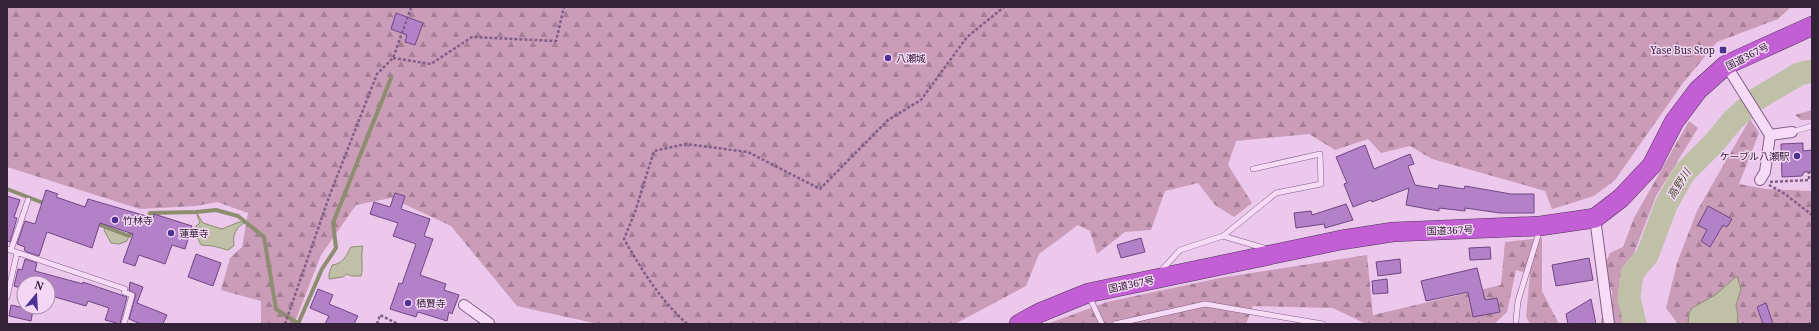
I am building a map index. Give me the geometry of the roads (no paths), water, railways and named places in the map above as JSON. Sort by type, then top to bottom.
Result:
[{"type":"highway","name":"国道367号","points":[[1019,324],[1039,313],[1088,293],[1341,240],[1393,232],[1540,226],[1595,218],[1621,198],[1652,165],[1674,122],[1693,97],[1808,25]]},
{"type":"street","points":[[1731,72],[1770,135],[1765,172],[1760,180]]},
{"type":"street","points":[[1770,135],[1792,132]]},
{"type":"street","points":[[1595,218],[1609,324]]},
{"type":"street","points":[[464,305],[489,323],[488,324]]},
{"type":"lane","points":[[1792,132],[1812,126]]},
{"type":"lane","points":[[1152,280],[1180,250],[1223,236],[1276,193],[1321,184],[1320,154],[1253,169]]},
{"type":"lane","points":[[28,200],[9,250],[125,289],[124,292],[132,295],[124,324]]},
{"type":"lane","points":[[1516,321],[1518,301],[1540,226]]},
{"type":"lane","points":[[1223,236],[1281,253]]},
{"type":"lane","points":[[7,297],[17,253]]},
{"type":"lane","points":[[1088,293],[1102,324]]},
{"type":"lane","points":[[1115,324],[1205,304],[1323,324]]},
{"type":"waterway","name":"高野川","points":[[1635,324],[1629,298],[1632,273],[1647,256],[1666,205],[1684,173],[1715,142],[1733,120],[1755,100],[1799,74],[1812,71]]},
{"type":"waterway","points":[[298,324],[322,269],[336,248],[333,223],[391,78]]},
{"type":"waterway","points":[[7,189],[46,204]]},
{"type":"waterway","points":[[147,220],[150,213],[216,210],[238,216],[264,237],[276,309],[299,324]]},
{"type":"waterway","points":[[95,223],[129,236],[131,233],[135,234]]},
{"type":"place","name":"Yase Bus Stop","points":[[1723,50]]},
{"type":"place","name":"八瀬城","points":[[888,58]]},
{"type":"place","name":"ケーブル八瀬駅","points":[[1797,156]]},
{"type":"place","name":"竹林寺","points":[[115,220]]},
{"type":"place","name":"蓮華寺","points":[[171,233]]},
{"type":"place","name":"栖賢寺","points":[[408,303]]}]
